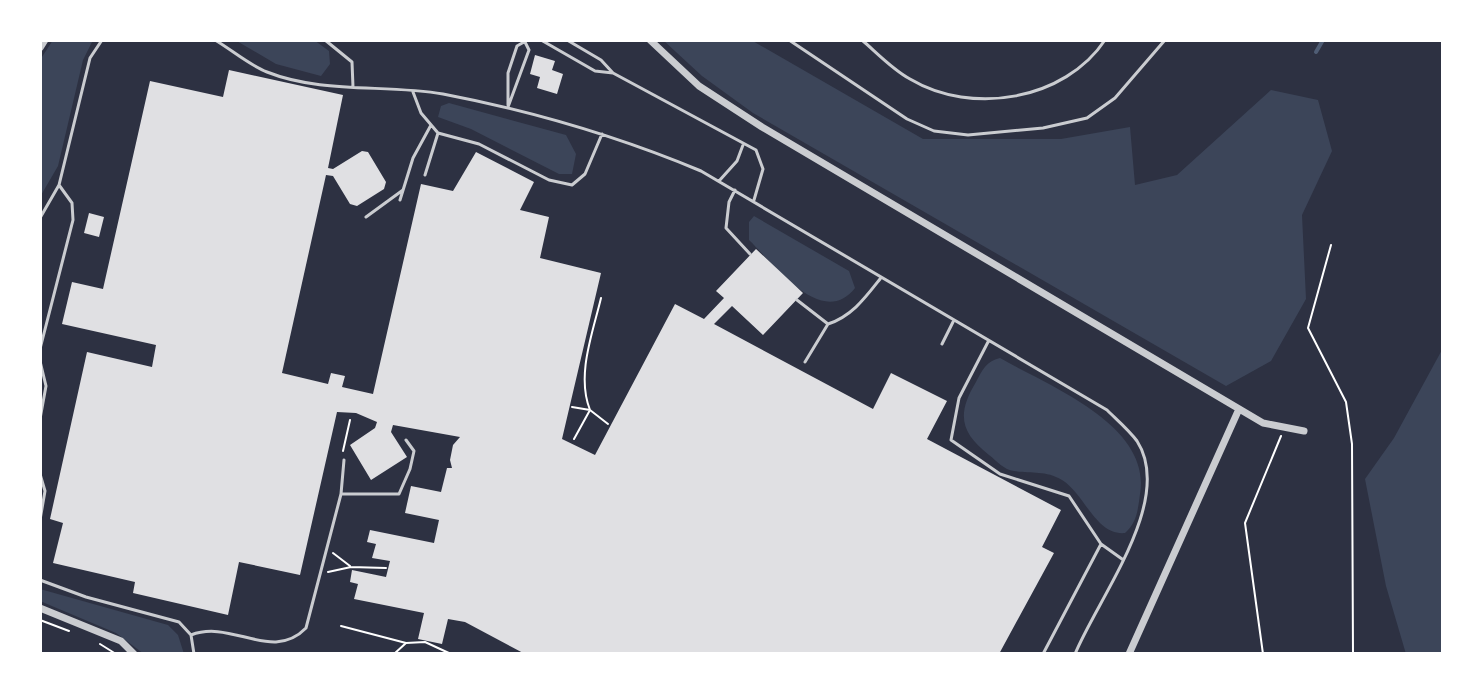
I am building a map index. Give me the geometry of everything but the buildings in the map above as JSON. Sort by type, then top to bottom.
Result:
[{"type":"street","points":[[40,48],[45,40]]},
{"type":"street","points":[[650,40],[699,86],[762,127],[1263,423],[1304,431]]},
{"type":"street","points":[[1129,654],[1239,409]]},
{"type":"street","points":[[40,608],[121,641],[134,654]]},
{"type":"lane","points":[[40,218],[59,185],[90,58],[102,40]]},
{"type":"lane","points":[[215,40],[267,72],[353,87],[413,92],[508,107],[644,147],[735,190],[880,279],[1107,410],[1137,440],[1144,458],[1146,501],[1122,559],[1075,654]]},
{"type":"lane","points":[[325,40],[352,62],[353,87]]},
{"type":"lane","points":[[541,40],[595,71],[613,73]]},
{"type":"lane","points":[[567,40],[601,60],[613,73],[756,150],[763,169],[754,201]]},
{"type":"lane","points":[[789,40],[907,119],[934,131],[968,135],[1043,128],[1087,118],[1115,98],[1165,40]]},
{"type":"lane","points":[[862,40],[910,80],[961,97],[1020,95],[1051,87],[1073,75],[1095,55],[1105,40]]},
{"type":"lane","points":[[524,41],[529,50],[508,107],[508,73],[517,46],[524,41]]},
{"type":"lane","points":[[413,92],[421,113],[438,133],[479,144],[549,180],[572,185],[585,174],[602,134]]},
{"type":"lane","points":[[400,200],[413,158],[431,125]]},
{"type":"lane","points":[[425,175],[438,133]]},
{"type":"lane","points":[[719,181],[737,161],[743,145]]},
{"type":"lane","points":[[40,349],[73,220],[72,203],[59,185]]},
{"type":"lane","points":[[366,217],[403,190]]},
{"type":"lane","points":[[735,190],[729,202],[726,228],[750,254]]},
{"type":"lane","points":[[805,362],[828,324],[843,319],[880,279]]},
{"type":"lane","points":[[797,300],[828,324]]},
{"type":"lane","points":[[942,344],[953,322]]},
{"type":"lane","points":[[988,342],[959,398],[951,440],[1000,474],[1069,496],[1101,544],[1122,559]]},
{"type":"lane","points":[[40,361],[46,386],[40,419]]},
{"type":"lane","points":[[341,494],[399,494],[414,451],[406,440]]},
{"type":"lane","points":[[191,635],[214,631],[273,643],[293,641],[306,628],[341,494],[344,460]]},
{"type":"lane","points":[[40,474],[45,491],[40,520]]},
{"type":"lane","points":[[1043,654],[1101,544]]},
{"type":"lane","points":[[40,580],[86,597],[179,622],[191,635],[194,654]]},
{"type":"path","points":[[1331,245],[1308,328],[1346,402],[1352,444],[1353,654]]},
{"type":"path","points":[[601,298],[586,360],[585,399],[590,410],[608,424]]},
{"type":"path","points":[[572,407],[590,410]]},
{"type":"path","points":[[574,439],[590,410]]},
{"type":"path","points":[[344,460],[350,420]]},
{"type":"path","points":[[1263,654],[1245,523],[1283,429]]},
{"type":"path","points":[[328,549],[351,567]]},
{"type":"path","points":[[322,573],[351,567],[386,568]]},
{"type":"path","points":[[40,620],[76,634]]},
{"type":"path","points":[[341,626],[406,643],[425,642],[451,654]]},
{"type":"path","points":[[98,643],[116,654]]},
{"type":"path","points":[[394,654],[406,643]]},
{"type":"shaded area","points":[[53,40],[93,40],[83,60],[58,166],[40,197],[40,60]]},
{"type":"shaded area","points":[[235,40],[314,40],[329,51],[330,64],[321,76],[276,64]]},
{"type":"shaded area","points":[[663,40],[751,40],[923,139],[1061,139],[1130,127],[1135,185],[1177,175],[1271,90],[1318,100],[1332,151],[1302,215],[1306,299],[1271,361],[1226,386],[753,113],[702,76]]},
{"type":"shaded area","points":[[449,103],[566,135],[576,154],[572,174],[559,174],[471,129],[438,117],[441,106]]},
{"type":"shaded area","points":[[754,216],[849,271],[855,288],[842,299],[828,302],[799,289],[749,240],[749,222]]},
{"type":"shaded area","points":[[1443,348],[1443,654],[1406,654],[1386,586],[1365,479],[1394,438]]},
{"type":"shaded area","points":[[1000,358],[1093,411],[1114,428],[1130,448],[1139,469],[1140,494],[1138,510],[1125,533],[1106,528],[1062,480],[1007,469],[972,439],[964,423],[966,404],[985,367]]},
{"type":"shaded area","points":[[40,589],[168,625],[178,635],[184,654],[144,654],[116,633],[40,601]]},
{"type":"waterway","points":[[1316,52],[1323,40]]}]
